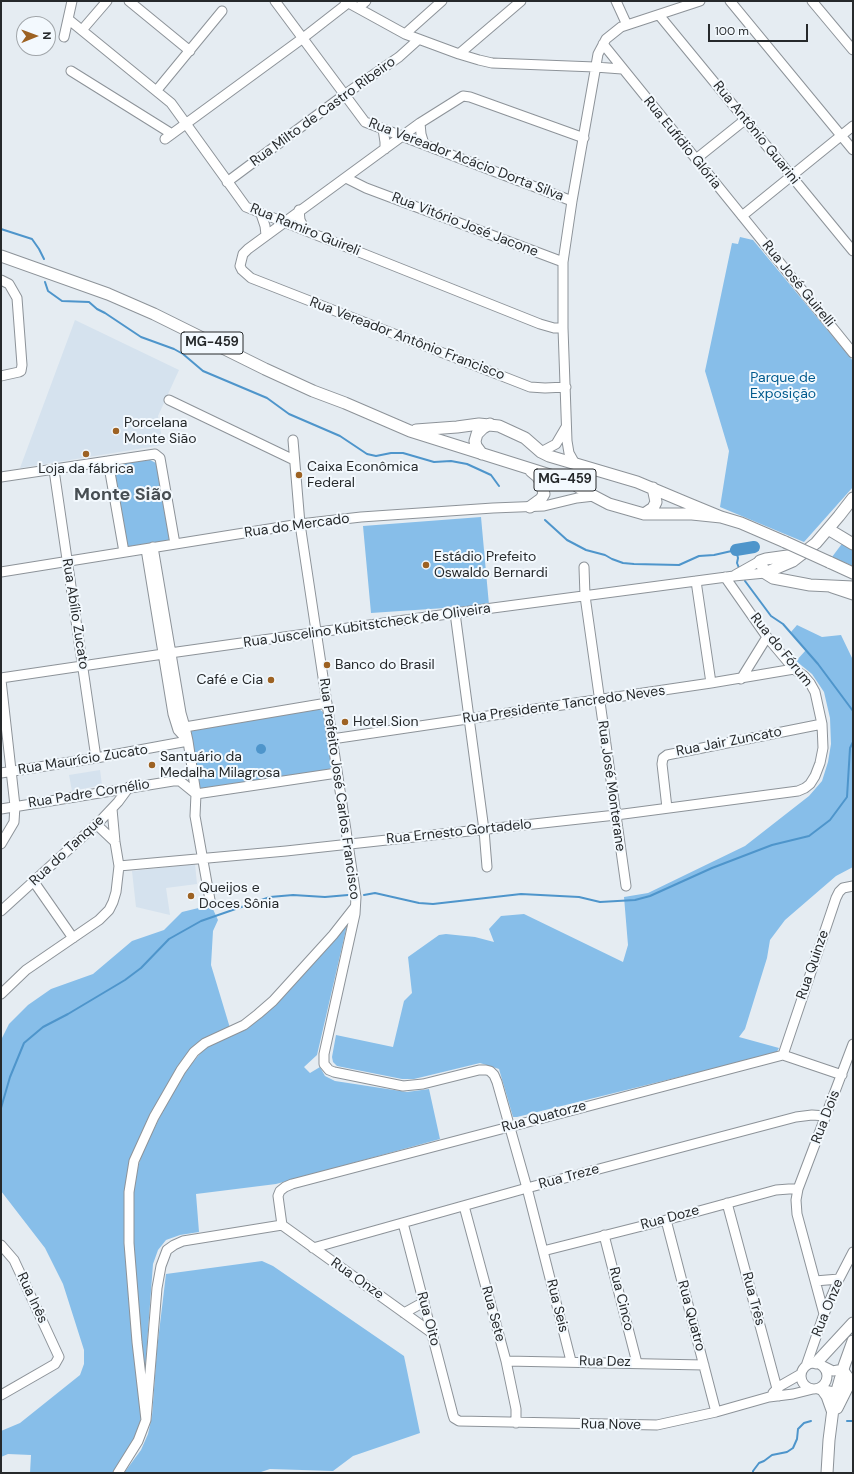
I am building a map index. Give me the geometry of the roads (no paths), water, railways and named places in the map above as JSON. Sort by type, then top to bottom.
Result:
[{"type":"main road","name":"MG-459","points":[[1,256],[108,294],[154,314],[313,391],[410,431],[569,482],[609,504],[644,514],[692,514],[721,517],[741,522],[853,573]]},
{"type":"main road","name":"MG-459","points":[[1,261],[12,260]]},
{"type":"main road","name":"MG-459","points":[[410,431],[479,424],[499,426],[525,438],[541,452],[554,458],[574,462],[654,488],[721,517]]},
{"type":"main road","points":[[482,454],[476,446],[475,441],[477,434],[490,424]]},
{"type":"main road","points":[[528,469],[537,476],[541,482],[544,494],[541,499],[530,507]]},
{"type":"main road","points":[[644,514],[653,508],[656,502],[654,488]]},
{"type":"main road","points":[[760,561],[775,563],[802,554],[816,543],[846,507]]},
{"type":"main road","points":[[828,529],[853,544]]},
{"type":"main road","points":[[760,561],[765,573],[770,577],[829,587],[853,587]]},
{"type":"main road","points":[[765,573],[775,563]]},
{"type":"main road","points":[[811,1367],[853,1324]]},
{"type":"main road","points":[[827,1473],[832,1415],[824,1390],[838,1371],[851,1345]]},
{"type":"main road","points":[[832,1415],[849,1384],[851,1345]]},
{"type":"street","points":[[64,36],[72,1]]},
{"type":"street","points":[[82,30],[107,1]]},
{"type":"street","points":[[129,1],[190,51]]},
{"type":"street","name":"Rua Vereador Acácio Dorta Silva","points":[[275,1],[365,122],[572,201]]},
{"type":"street","points":[[358,8],[366,1]]},
{"type":"street","points":[[406,34],[442,1]]},
{"type":"street","points":[[459,54],[521,1]]},
{"type":"street","points":[[616,1],[627,25]]},
{"type":"street","points":[[574,462],[569,453],[567,441],[563,328],[563,262],[595,67],[603,44],[613,32],[621,27],[700,1]]},
{"type":"street","points":[[730,1],[853,150]]},
{"type":"street","points":[[812,1],[853,50]]},
{"type":"street","points":[[71,71],[168,137],[303,38],[346,2],[406,34],[459,54],[492,63],[622,69]]},
{"type":"street","points":[[157,90],[222,11]]},
{"type":"street","name":"Rua Antônio Guarini","points":[[659,15],[853,250]]},
{"type":"street","name":"Rua Ramiro Guireli","points":[[68,19],[157,90],[171,103],[226,182],[246,207],[540,324],[563,328]]},
{"type":"street","name":"Rua Milto de Castro Ribeiro","points":[[226,182],[408,50],[419,39]]},
{"type":"street","name":"Rua Eufídio Glória","points":[[603,44],[742,216]]},
{"type":"street","points":[[266,235],[420,123],[463,96],[470,97],[584,138]]},
{"type":"street","points":[[696,160],[746,120]]},
{"type":"street","points":[[420,123],[424,144]]},
{"type":"street","points":[[742,216],[853,126]]},
{"type":"street","points":[[383,129],[385,149]]},
{"type":"street","points":[[358,169],[366,188]]},
{"type":"street","name":"Rua Vitório José Jacone","points":[[346,178],[366,188],[563,262]]},
{"type":"street","points":[[299,210],[300,220],[305,230]]},
{"type":"street","points":[[261,214],[266,235]]},
{"type":"street","name":"Rua José Guirelli","points":[[742,216],[853,353]]},
{"type":"street","name":"Rua Vereador Antônio Francisco","points":[[266,235],[248,249],[243,254],[241,259],[240,266],[242,270],[251,278],[530,387],[566,387]]},
{"type":"street","points":[[1,280],[8,284],[17,298],[22,365],[21,371],[1,376]]},
{"type":"street","points":[[170,400],[294,460]]},
{"type":"street","points":[[541,452],[556,444],[567,426]]},
{"type":"street","name":"Rua Prefeito José Carlos Francisco","points":[[294,440],[294,460],[300,524],[356,897],[356,906],[324,1054],[324,1064],[329,1070],[334,1072],[403,1086],[423,1084],[479,1070],[490,1071],[494,1075],[497,1082],[510,1126],[543,1251]]},
{"type":"street","points":[[1,477],[152,454],[157,455],[160,458],[175,544]]},
{"type":"street","points":[[108,461],[124,552]]},
{"type":"street","name":"Rua Abílio Zucato","points":[[54,470],[96,758]]},
{"type":"street","name":"Rua do Mercado","points":[[1,572],[300,524],[361,517],[555,505],[577,498],[594,496]]},
{"type":"street","points":[[150,548],[167,653],[175,723],[180,734],[188,741]]},
{"type":"street","name":"Rua Juscelino Kubitstcheck de Oliveira","points":[[730,576],[760,561]]},
{"type":"street","name":"Rua José Monterane","points":[[584,567],[585,596],[626,886]]},
{"type":"street","name":"Rua Juscelino Kubitstcheck de Oliveira","points":[[1,679],[167,653],[455,613],[730,576],[765,573]]},
{"type":"street","name":"Rua do Fórum","points":[[730,576],[767,637],[794,669],[804,676],[814,692],[822,724],[823,748],[815,776],[810,784],[798,791]]},
{"type":"street","points":[[696,581],[711,684]]},
{"type":"street","points":[[829,587],[853,596]]},
{"type":"street","points":[[455,613],[484,830],[487,867]]},
{"type":"street","points":[[741,679],[767,637]]},
{"type":"street","points":[[167,653],[188,741],[196,794],[195,816],[210,900]]},
{"type":"street","name":"Rua Presidente Tancredo Neves","points":[[332,739],[711,684],[794,669]]},
{"type":"street","points":[[1,679],[15,806],[14,822],[1,844]]},
{"type":"street","points":[[185,727],[327,703]]},
{"type":"street","name":"Rua Jair Zuncato","points":[[667,808],[662,764],[667,755],[822,724]]},
{"type":"street","name":"Rua Maurício Zucato","points":[[1,773],[96,758],[188,741]]},
{"type":"street","points":[[196,794],[338,773]]},
{"type":"street","name":"Rua Padre Cornélio","points":[[1,809],[177,780],[184,783],[196,794]]},
{"type":"street","name":"Rua do Tanque","points":[[1,911],[112,809],[129,787]]},
{"type":"street","name":"Rua Ernesto Gortadelo","points":[[119,866],[286,851],[484,830],[616,815],[798,791]]},
{"type":"street","points":[[1,994],[26,970],[99,920],[109,910],[116,892],[119,866],[112,809]]},
{"type":"street","points":[[96,824],[115,842]]},
{"type":"street","points":[[34,882],[73,938]]},
{"type":"street","name":"Rua Quinze","points":[[783,1055],[836,898],[843,888],[853,886]]},
{"type":"street","points":[[146,1420],[137,1342],[129,1243],[128,1192],[134,1161],[154,1117],[181,1070],[194,1052],[206,1042],[244,1025],[273,1001],[333,935],[356,906]]},
{"type":"street","name":"Rua Dois","points":[[824,1314],[796,1207],[798,1189],[853,1044]]},
{"type":"street","points":[[783,1055],[842,1076]]},
{"type":"street","name":"Rua Quatorze","points":[[282,1225],[278,1196],[280,1191],[285,1187],[510,1126],[783,1055]]},
{"type":"street","name":"Rua Treze","points":[[313,1248],[527,1188],[796,1117],[812,1115],[826,1116]]},
{"type":"street","name":"Rua Doze","points":[[543,1251],[776,1190],[798,1189]]},
{"type":"street","name":"Rua Três","points":[[727,1203],[778,1392]]},
{"type":"street","name":"Rua Sete","points":[[464,1206],[506,1361],[516,1409],[516,1423]]},
{"type":"street","name":"Rua Quatro","points":[[666,1220],[716,1412]]},
{"type":"street","name":"Rua Oito","points":[[403,1223],[453,1415]]},
{"type":"street","points":[[118,1473],[138,1441],[146,1420],[157,1288],[161,1266],[168,1250],[174,1245],[183,1241],[282,1225]]},
{"type":"street","name":"Rua Onze","points":[[282,1225],[432,1333]]},
{"type":"street","name":"Rua Cinco","points":[[604,1235],[637,1362]]},
{"type":"street","name":"Rua Inês","points":[[1,1244],[14,1260],[58,1354],[58,1360],[55,1364],[1,1395]]},
{"type":"street","name":"Rua Seis","points":[[543,1251],[571,1361]]},
{"type":"street","name":"Rua Onze","points":[[811,1367],[824,1314],[839,1279],[853,1252]]},
{"type":"street","points":[[815,1281],[839,1279]]},
{"type":"street","points":[[404,1313],[424,1302]]},
{"type":"street","name":"Rua Dez","points":[[506,1361],[637,1362],[704,1365]]},
{"type":"street","points":[[778,1392],[824,1390],[843,1392],[849,1384],[848,1376],[838,1371],[811,1367]]},
{"type":"street","points":[[811,1367],[802,1379],[804,1384],[824,1390]]},
{"type":"street","points":[[811,1367],[826,1372],[828,1385],[824,1390]]},
{"type":"street","name":"Rua Nove","points":[[453,1415],[456,1420],[462,1422],[657,1426],[716,1412],[768,1397],[778,1392],[811,1367]]},
{"type":"street","points":[[827,1378],[838,1371]]},
{"type":"waterway","points":[[1,229],[32,239],[44,259]]},
{"type":"waterway","points":[[45,282],[48,291],[62,301],[89,302],[97,309],[141,337],[174,349],[183,354],[203,371],[267,398],[289,414],[340,436],[367,454],[376,456],[391,453],[403,453],[434,462],[451,461],[467,464],[491,475],[499,486]]},
{"type":"waterway","points":[[545,520],[567,540],[586,550],[605,555],[623,563],[679,565],[699,556],[714,555],[736,550],[739,568]]},
{"type":"waterway","points":[[736,550],[754,547]]},
{"type":"waterway","points":[[745,581],[771,616],[783,624],[818,664],[853,711]]},
{"type":"waterway","points":[[364,895],[375,893],[419,903],[433,904],[521,894],[579,897],[600,902],[635,900],[650,896],[712,868],[772,845],[809,836],[830,820],[847,797],[850,748],[853,742]]},
{"type":"waterway","points":[[1,1108],[10,1077],[24,1043],[43,1027],[125,980],[141,968],[169,939],[201,921],[270,897],[293,895],[325,897],[348,895]]},
{"type":"waterway","points":[[753,1473],[759,1463],[772,1455],[787,1452],[793,1448],[797,1439],[798,1429],[804,1423],[811,1421]]},
{"type":"waterway","points":[[847,1421],[853,1421]]},
{"type":"place","name":"Porcelana Monte Sião","points":[[116,431]]},
{"type":"place","name":"Loja da fábrica","points":[[86,454]]},
{"type":"place","name":"Caixa Econômica Federal","points":[[299,475]]},
{"type":"place","name":"Estádio Prefeito Oswaldo Bernardi","points":[[426,565]]},
{"type":"place","name":"Banco do Brasil","points":[[327,665]]},
{"type":"place","name":"Café e Cia","points":[[271,680]]},
{"type":"place","name":"Hotel Sion","points":[[345,722]]},
{"type":"place","name":"Santuário da Medalha Milagrosa","points":[[152,765]]},
{"type":"place","name":"Queijos e Doces Sônia","points":[[191,896]]},
{"type":"district","name":"Monte Sião","points":[[123,495]]},
{"type":"park label","name":"Parque de Exposição","points":[[783,386]]}]
